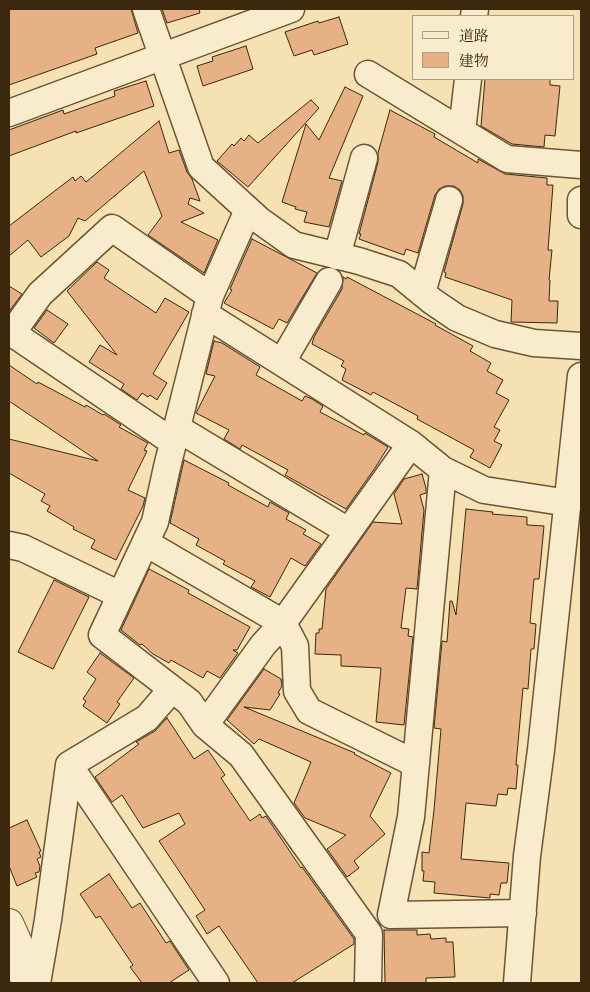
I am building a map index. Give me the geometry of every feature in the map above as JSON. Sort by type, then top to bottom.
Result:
[{"type":"street","points":[[146,9],[201,167],[259,220],[294,245],[399,274],[457,318],[495,334],[534,342],[581,346]]},
{"type":"street","points":[[9,113],[283,10]]},
{"type":"street","points":[[368,74],[508,159],[581,165]]},
{"type":"street","points":[[462,131],[468,80]]},
{"type":"street","points":[[337,256],[364,158]]},
{"type":"street","points":[[422,293],[449,200]]},
{"type":"street","points":[[581,200],[581,215]]},
{"type":"street","points":[[248,210],[208,305],[155,522],[102,635],[189,702],[205,725],[241,755],[369,934],[368,983]]},
{"type":"street","points":[[348,531],[175,435],[12,333],[40,294],[112,228],[282,362],[411,444],[443,470],[484,490],[569,503]]},
{"type":"street","points":[[282,362],[329,281]]},
{"type":"street","points":[[517,983],[527,856],[569,503],[581,376]]},
{"type":"street","points":[[205,725],[263,645],[283,623],[411,444]]},
{"type":"street","points":[[443,470],[411,816],[391,915],[522,913]]},
{"type":"street","points":[[146,542],[283,623],[295,646],[298,691],[309,710],[416,764]]},
{"type":"street","points":[[9,545],[22,548],[120,595]]},
{"type":"street","points":[[69,765],[147,718],[172,689]]},
{"type":"street","points":[[35,983],[48,920],[69,765]]},
{"type":"street","points":[[69,765],[216,983]]},
{"type":"street","points":[[9,923],[35,983]]},
{"type":"street","points":[[9,964],[35,983]]},
{"type":"building","points":[[9,9],[131,9],[138,33],[95,48],[97,54],[9,85]]},
{"type":"building","points":[[162,9],[199,9],[200,13],[167,23]]},
{"type":"building","points":[[339,17],[348,44],[314,55],[312,50],[294,56],[285,32],[318,21],[319,23]]},
{"type":"building","points":[[246,46],[253,69],[203,86],[197,66],[213,61],[212,57]]},
{"type":"building","points":[[485,80],[550,80],[550,85],[560,86],[555,136],[545,135],[544,147],[512,144],[481,126]]},
{"type":"building","points":[[146,81],[154,106],[76,133],[76,131],[9,156],[9,130],[63,110],[64,114],[115,96],[114,91]]},
{"type":"building","points":[[345,87],[363,96],[329,178],[342,181],[329,227],[304,222],[307,212],[295,209],[296,207],[282,202],[306,124],[319,140]]},
{"type":"building","points":[[311,100],[319,108],[248,187],[217,161],[232,144],[234,146],[241,138],[244,141],[249,135],[258,143]]},
{"type":"building","points":[[390,110],[435,134],[434,137],[478,163],[478,159],[505,174],[547,178],[547,185],[553,185],[548,250],[552,250],[549,301],[558,301],[557,323],[511,322],[512,300],[445,277],[446,273],[444,272],[463,204],[463,196],[460,190],[454,186],[445,186],[439,189],[435,195],[418,253],[406,249],[404,255],[359,239],[378,162],[378,153]]},
{"type":"building","points":[[159,121],[169,153],[179,150],[200,201],[190,198],[188,204],[204,213],[181,222],[218,240],[204,273],[148,235],[162,216],[144,171],[85,221],[78,218],[69,236],[41,257],[28,240],[9,256],[9,226],[73,177],[75,181],[81,176],[86,182]]},
{"type":"building","points":[[252,239],[317,273],[287,323],[279,319],[273,329],[224,303],[232,290],[230,289]]},
{"type":"building","points":[[97,262],[109,270],[104,278],[156,313],[165,298],[189,312],[153,374],[167,383],[157,400],[150,395],[148,397],[142,393],[137,400],[121,389],[124,384],[89,362],[100,345],[117,355],[67,291]]},
{"type":"building","points":[[343,277],[346,279],[347,277],[436,324],[473,346],[470,351],[491,363],[487,371],[503,380],[496,393],[509,400],[494,427],[500,430],[494,441],[502,445],[490,468],[470,457],[474,450],[417,419],[418,416],[373,392],[371,395],[342,380],[346,369],[341,366],[344,361],[312,344],[314,337],[342,289]]},
{"type":"building","points":[[9,286],[22,294],[10,310],[9,309]]},
{"type":"building","points":[[47,310],[68,324],[54,343],[34,328]]},
{"type":"building","points":[[214,341],[222,343],[260,367],[256,375],[302,401],[305,396],[312,399],[323,406],[320,412],[364,435],[365,433],[388,447],[346,509],[285,475],[288,470],[242,445],[240,449],[224,439],[229,430],[196,413],[215,376],[206,374]]},
{"type":"building","points":[[9,365],[37,384],[38,382],[85,407],[86,405],[104,414],[121,425],[119,427],[148,443],[144,450],[147,451],[128,490],[145,498],[143,506],[116,560],[91,548],[95,540],[73,529],[74,527],[47,511],[50,506],[41,501],[45,494],[9,473],[9,439],[98,461],[9,401]]},
{"type":"building","points":[[184,460],[229,483],[228,485],[268,507],[270,502],[289,513],[286,519],[306,530],[303,534],[321,544],[305,566],[291,558],[270,597],[251,587],[255,581],[223,564],[225,561],[196,545],[199,539],[170,523]]},
{"type":"building","points":[[422,474],[426,493],[420,495],[424,510],[417,589],[406,588],[401,628],[409,629],[408,636],[413,637],[404,725],[376,722],[381,668],[341,666],[341,655],[315,654],[316,633],[319,633],[319,629],[322,629],[326,589],[373,522],[402,524],[394,494],[404,479]]},
{"type":"building","points":[[466,509],[493,512],[492,514],[527,517],[527,525],[544,526],[539,579],[534,579],[530,623],[536,624],[534,649],[531,649],[528,689],[523,688],[516,765],[518,765],[516,789],[508,788],[507,795],[498,794],[496,806],[466,803],[461,859],[509,863],[507,883],[501,883],[499,895],[490,894],[490,898],[434,893],[435,882],[423,881],[424,871],[422,871],[422,852],[429,853],[434,810],[441,729],[434,728],[442,641],[447,642],[450,601],[452,601],[456,615]]},
{"type":"building","points":[[149,569],[189,590],[188,593],[250,627],[237,650],[233,650],[238,653],[220,678],[207,671],[203,678],[171,660],[169,663],[153,654],[121,630]]},
{"type":"building","points":[[54,580],[89,597],[53,669],[18,652]]},
{"type":"building","points":[[100,653],[134,678],[117,702],[120,704],[107,723],[83,706],[86,701],[83,699],[96,679],[87,672]]},
{"type":"building","points":[[264,669],[281,679],[282,686],[278,693],[280,694],[270,710],[244,707],[355,753],[391,773],[370,816],[385,834],[354,861],[359,868],[347,877],[327,849],[346,835],[305,818],[294,803],[311,762],[259,739],[254,744],[227,720]]},
{"type":"building","points":[[167,718],[194,759],[208,750],[225,775],[221,778],[250,821],[260,814],[262,818],[266,816],[301,868],[354,939],[354,944],[292,983],[258,983],[219,926],[207,934],[196,916],[205,910],[159,841],[185,824],[179,813],[143,828],[122,795],[112,802],[95,777],[139,744],[136,742],[155,731]]},
{"type":"building","points":[[27,820],[41,851],[39,852],[41,857],[37,859],[40,866],[39,872],[35,873],[37,877],[17,886],[9,866],[9,828]]},
{"type":"building","points":[[109,874],[132,908],[140,903],[166,943],[170,941],[189,970],[169,983],[142,983],[130,967],[133,965],[100,916],[96,918],[80,894]]},
{"type":"building","points":[[384,930],[417,930],[417,935],[430,934],[431,939],[446,938],[446,942],[453,942],[455,977],[426,978],[426,983],[385,983]]}]
